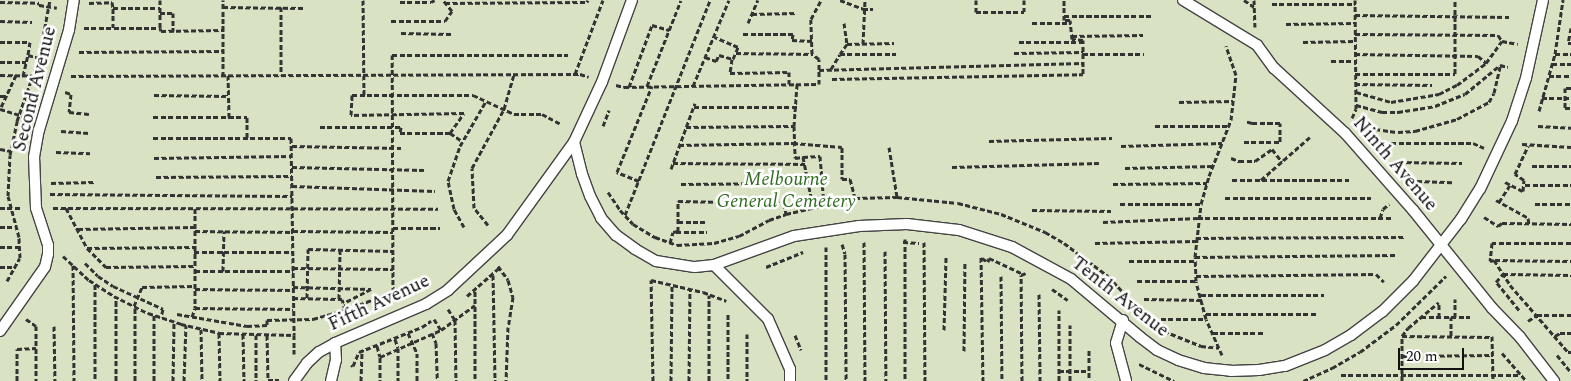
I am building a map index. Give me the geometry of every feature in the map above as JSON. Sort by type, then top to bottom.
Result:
[{"type":"lane","name":"Fifth Avenue","points":[[294,380],[319,352],[335,343],[426,304],[448,290],[488,254],[522,217],[574,142],[602,82],[632,0]]},
{"type":"lane","name":"Ninth Avenue","points":[[1183,0],[1257,45],[1274,68],[1346,133],[1442,245],[1492,308],[1520,337],[1554,381]]},
{"type":"lane","name":"Tenth Avenue","points":[[574,142],[582,174],[601,218],[616,235],[635,249],[656,260],[676,265],[714,265],[794,236],[859,226],[904,224],[960,230],[1012,247],[1071,278],[1158,350],[1178,360],[1204,368],[1231,371],[1259,370],[1285,366],[1314,355],[1351,335],[1382,312],[1412,281],[1442,245],[1480,189],[1498,155],[1515,112],[1534,47],[1542,0]]},
{"type":"lane","name":"Second Avenue","points":[[48,245],[36,208],[33,183],[34,157],[41,122],[63,53],[73,2]]},
{"type":"lane","points":[[0,331],[45,267],[48,245]]},
{"type":"lane","points":[[714,265],[768,320],[790,369],[790,381]]},
{"type":"lane","points":[[1123,320],[1116,343],[1126,381]]},
{"type":"lane","points":[[331,381],[336,360],[335,343]]},
{"type":"path","points":[[160,0],[160,28]]},
{"type":"path","points":[[223,0],[223,76]]},
{"type":"path","points":[[363,0],[364,95]]},
{"type":"path","points":[[400,2],[431,2],[435,0]]},
{"type":"path","points":[[444,2],[587,2],[588,0]]},
{"type":"path","points":[[575,74],[603,0]]},
{"type":"path","points":[[639,181],[617,172],[681,0]]},
{"type":"path","points":[[625,215],[710,0]]},
{"type":"path","points":[[693,86],[729,0]]},
{"type":"path","points":[[748,23],[758,0]]},
{"type":"path","points":[[812,54],[811,19],[821,0]]},
{"type":"path","points":[[840,0],[863,9],[873,9]]},
{"type":"path","points":[[863,44],[863,9],[865,0]]},
{"type":"path","points":[[976,0],[976,12],[1024,12],[1024,0]]},
{"type":"path","points":[[1064,0],[1064,20],[1070,20],[1072,39],[1083,40],[1083,42]]},
{"type":"path","points":[[1244,0],[1254,7]]},
{"type":"path","points":[[1355,74],[1455,74],[1455,0]]},
{"type":"path","points":[[1539,111],[1555,54],[1563,0]]},
{"type":"path","points":[[0,2],[39,3]]},
{"type":"path","points":[[73,2],[112,2],[113,28]]},
{"type":"path","points":[[390,21],[445,22],[452,11],[444,2]]},
{"type":"path","points":[[1272,4],[1355,2],[1356,105],[1346,133]]},
{"type":"path","points":[[223,6],[305,8]]},
{"type":"path","points":[[281,7],[281,75]]},
{"type":"path","points":[[113,8],[160,8]]},
{"type":"path","points":[[160,13],[173,13],[173,31]]},
{"type":"path","points":[[752,14],[797,13]]},
{"type":"path","points":[[1355,15],[1509,17]]},
{"type":"path","points":[[1064,16],[1154,16]]},
{"type":"path","points":[[0,21],[32,22]]},
{"type":"path","points":[[831,69],[847,44],[844,22]]},
{"type":"path","points":[[1218,22],[1236,75],[1229,126],[1212,166],[1201,204],[1195,259],[1196,281],[1203,300],[1206,319],[1231,371]]},
{"type":"path","points":[[1032,23],[1070,23]]},
{"type":"path","points":[[1286,24],[1355,23]]},
{"type":"path","points":[[629,87],[652,25],[669,30]]},
{"type":"path","points":[[69,28],[160,28],[161,31],[223,30]]},
{"type":"path","points":[[1571,28],[1568,43],[1571,43]]},
{"type":"path","points":[[402,33],[451,34]]},
{"type":"path","points":[[743,34],[793,34],[792,40],[812,41]]},
{"type":"path","points":[[1355,34],[1498,36],[1502,41],[1534,47]]},
{"type":"path","points":[[1072,36],[1143,35]]},
{"type":"path","points":[[714,37],[738,47],[732,59],[730,73],[789,72],[789,84]]},
{"type":"path","points":[[1303,42],[1355,41]]},
{"type":"path","points":[[1356,92],[1391,102],[1439,94],[1457,85],[1486,63],[1502,41]]},
{"type":"path","points":[[0,42],[30,42],[23,76]]},
{"type":"path","points":[[1019,42],[1083,42]]},
{"type":"path","points":[[832,79],[1083,74],[1083,42]]},
{"type":"path","points":[[847,44],[894,43]]},
{"type":"path","points":[[63,53],[223,51]]},
{"type":"path","points":[[0,75],[575,74],[629,87],[819,84],[819,59],[812,54],[736,53]]},
{"type":"path","points":[[1014,53],[1144,54]]},
{"type":"path","points":[[840,54],[896,54]]},
{"type":"path","points":[[1355,54],[1478,56],[1486,63]]},
{"type":"path","points":[[1555,54],[1571,54]]},
{"type":"path","points":[[28,55],[39,58]]},
{"type":"path","points":[[177,314],[247,326],[267,325],[266,320],[293,321],[313,319],[345,310],[393,292],[392,55],[568,55]]},
{"type":"path","points":[[705,57],[716,61],[719,55],[732,59]]},
{"type":"path","points":[[1331,61],[1355,60]]},
{"type":"path","points":[[0,62],[26,62]]},
{"type":"path","points":[[819,70],[1083,63]]},
{"type":"path","points":[[1552,64],[1571,64]]},
{"type":"path","points":[[1356,105],[1382,112],[1398,112],[1435,106],[1465,94],[1500,65]]},
{"type":"path","points":[[1500,65],[1508,67]]},
{"type":"path","points":[[1368,128],[1398,132],[1415,131],[1457,119],[1477,110],[1489,102],[1494,93],[1500,65]]},
{"type":"path","points":[[488,225],[474,208],[472,168],[504,109],[514,74]]},
{"type":"path","points":[[16,75],[0,110],[41,122]]},
{"type":"path","points":[[228,75],[229,117]]},
{"type":"path","points":[[1549,76],[1571,76]]},
{"type":"path","points":[[797,84],[797,107],[793,143],[795,158],[820,156],[824,205]]},
{"type":"path","points":[[1355,84],[1432,85]]},
{"type":"path","points":[[53,88],[71,94],[69,112],[89,114]]},
{"type":"path","points":[[1571,88],[1566,88],[1565,108],[1571,108]]},
{"type":"path","points":[[154,95],[228,96]]},
{"type":"path","points":[[450,133],[464,113],[351,115],[352,95],[473,95],[514,114],[542,114],[561,124]]},
{"type":"path","points":[[0,96],[6,96]]},
{"type":"path","points":[[1542,98],[1571,98]]},
{"type":"path","points":[[464,227],[454,209],[448,181],[462,141],[486,101]]},
{"type":"path","points":[[1179,102],[1233,102]]},
{"type":"path","points":[[671,169],[694,105],[797,107]]},
{"type":"path","points":[[153,117],[246,117],[246,138]]},
{"type":"path","points":[[1244,142],[1280,142],[1280,123],[1252,123],[1245,121]]},
{"type":"path","points":[[320,127],[393,126],[401,127],[400,133],[450,133],[462,141]]},
{"type":"path","points":[[686,127],[794,126]]},
{"type":"path","points":[[1155,126],[1229,126]]},
{"type":"path","points":[[1538,126],[1571,128]]},
{"type":"path","points":[[61,131],[89,133]]},
{"type":"path","points":[[1261,180],[1310,137]]},
{"type":"path","points":[[153,138],[291,138],[294,380],[268,380],[267,335]]},
{"type":"path","points":[[990,141],[1112,138]]},
{"type":"path","points":[[679,145],[793,143],[842,147],[842,179],[850,179],[855,198]]},
{"type":"path","points":[[1121,146],[1222,143]]},
{"type":"path","points":[[1400,173],[1380,152],[1391,143],[1473,143],[1484,148]]},
{"type":"path","points":[[1522,144],[1528,146],[1571,147]]},
{"type":"path","points":[[292,146],[401,148]]},
{"type":"path","points":[[1505,182],[1523,191],[1524,180],[1515,174],[1528,146]]},
{"type":"path","points":[[888,147],[897,197]]},
{"type":"path","points":[[0,148],[10,151]]},
{"type":"path","points":[[1231,158],[1239,161],[1255,161],[1272,149],[1282,162]]},
{"type":"path","points":[[56,152],[90,153]]},
{"type":"path","points":[[154,158],[292,156]]},
{"type":"path","points":[[803,157],[813,207]]},
{"type":"path","points":[[1394,167],[1399,162],[1462,163]]},
{"type":"path","points":[[673,163],[804,164]]},
{"type":"path","points":[[952,167],[1099,163]]},
{"type":"path","points":[[1125,168],[1212,166]]},
{"type":"path","points":[[1532,166],[1571,166]]},
{"type":"path","points":[[292,167],[424,170]]},
{"type":"path","points":[[156,178],[292,176]]},
{"type":"path","points":[[1232,180],[1349,180]]},
{"type":"path","points":[[1406,180],[1417,193]]},
{"type":"path","points":[[1412,187],[1417,181],[1452,182]]},
{"type":"path","points":[[33,183],[95,182]]},
{"type":"path","points":[[681,184],[808,183]]},
{"type":"path","points":[[1114,184],[1207,184]]},
{"type":"path","points":[[1510,185],[1498,201],[1528,218],[1530,224]]},
{"type":"path","points":[[1525,185],[1571,185]]},
{"type":"path","points":[[292,186],[435,191]]},
{"type":"path","points":[[34,194],[292,196]]},
{"type":"path","points":[[1224,198],[1371,198]]},
{"type":"path","points":[[670,243],[673,232],[678,230],[678,202],[784,203],[786,214]]},
{"type":"path","points":[[1380,218],[1383,209],[1391,202]]},
{"type":"path","points":[[1120,204],[1201,204]]},
{"type":"path","points":[[1535,204],[1571,204]]},
{"type":"path","points":[[36,208],[438,209]]},
{"type":"path","points":[[66,208],[87,248],[106,268],[195,266]]},
{"type":"path","points":[[192,317],[195,308],[195,208]]},
{"type":"path","points":[[1032,210],[1110,211]]},
{"type":"path","points":[[1484,217],[1498,226],[1502,223],[1571,224]]},
{"type":"path","points":[[1103,222],[1198,218],[1391,218]]},
{"type":"path","points":[[678,222],[706,222]]},
{"type":"path","points":[[904,224],[905,381]]},
{"type":"path","points":[[0,227],[16,227]]},
{"type":"path","points":[[77,229],[194,229],[293,232],[440,228]]},
{"type":"path","points":[[223,271],[224,231]]},
{"type":"path","points":[[673,232],[708,232]]},
{"type":"path","points":[[1095,243],[1196,239],[1406,237]]},
{"type":"path","points":[[842,239],[844,254],[846,381]]},
{"type":"path","points":[[864,242],[865,381]]},
{"type":"path","points":[[1571,242],[1492,243],[1490,261],[1571,261]]},
{"type":"path","points":[[905,243],[924,244],[925,381]]},
{"type":"path","points":[[835,245],[842,244]]},
{"type":"path","points":[[48,245],[74,264],[95,283],[116,297],[154,315],[219,333],[294,335]]},
{"type":"path","points":[[818,249],[827,246],[826,381]]},
{"type":"path","points":[[0,247],[20,247]]},
{"type":"path","points":[[87,248],[292,252]]},
{"type":"path","points":[[307,298],[308,249],[393,251]]},
{"type":"path","points":[[339,299],[340,250]]},
{"type":"path","points":[[766,267],[809,251]]},
{"type":"path","points":[[886,251],[886,381]]},
{"type":"path","points":[[488,254],[508,280],[513,297],[508,327],[506,381]]},
{"type":"path","points":[[1130,261],[1395,255]]},
{"type":"path","points":[[944,330],[946,257]]},
{"type":"path","points":[[983,381],[981,257],[988,262],[989,258],[1023,274]]},
{"type":"path","points":[[1494,260],[1503,274],[1537,315],[1568,352],[1571,352]]},
{"type":"path","points":[[964,351],[965,262]]},
{"type":"path","points":[[85,263],[98,276],[138,299],[163,309],[161,317]]},
{"type":"path","points":[[74,264],[74,381]]},
{"type":"path","points":[[0,266],[16,267]]},
{"type":"path","points":[[195,271],[293,270],[308,268],[393,269]]},
{"type":"path","points":[[462,300],[475,291],[499,268]]},
{"type":"path","points":[[1022,381],[1021,275],[1028,272]]},
{"type":"path","points":[[493,274],[495,381]]},
{"type":"path","points":[[1196,276],[1376,274],[1384,282]]},
{"type":"path","points":[[1503,274],[1571,275]]},
{"type":"path","points":[[1001,276],[1002,381]]},
{"type":"path","points":[[653,381],[651,280],[690,289],[731,304]]},
{"type":"path","points":[[1137,281],[1196,281]]},
{"type":"path","points":[[95,283],[95,381]]},
{"type":"path","points":[[671,381],[672,286]]},
{"type":"path","points":[[135,381],[135,306],[142,287],[371,289],[343,303]]},
{"type":"path","points":[[1049,287],[1068,300]]},
{"type":"path","points":[[689,381],[690,289]]},
{"type":"path","points":[[475,291],[475,381]]},
{"type":"path","points":[[1039,294],[1040,381]]},
{"type":"path","points":[[709,295],[709,381]]},
{"type":"path","points":[[1201,295],[1324,295]]},
{"type":"path","points":[[116,297],[116,381]]},
{"type":"path","points":[[293,298],[339,299],[343,303],[345,310]]},
{"type":"path","points":[[1451,336],[1455,298]]},
{"type":"path","points":[[1144,299],[1203,300]]},
{"type":"path","points":[[1402,381],[1402,336],[1439,302],[1439,317]]},
{"type":"path","points":[[455,304],[447,310],[455,320],[456,381]]},
{"type":"path","points":[[380,357],[441,330],[475,305]]},
{"type":"path","points":[[195,308],[293,309]]},
{"type":"path","points":[[1492,308],[1493,381]]},
{"type":"path","points":[[1059,310],[1059,381]]},
{"type":"path","points":[[15,312],[36,326],[36,381]]},
{"type":"path","points":[[728,314],[728,381]]},
{"type":"path","points":[[1206,314],[1317,314]]},
{"type":"path","points":[[154,315],[154,381]]},
{"type":"path","points":[[347,371],[349,365],[353,366],[362,351],[408,333],[440,315]]},
{"type":"path","points":[[1528,321],[1537,315],[1571,315]]},
{"type":"path","points":[[1421,317],[1470,317]]},
{"type":"path","points":[[434,319],[441,330]]},
{"type":"path","points":[[1160,319],[1206,319]]},
{"type":"path","points":[[173,381],[174,321]]},
{"type":"path","points":[[184,381],[186,325]]},
{"type":"path","points":[[1070,325],[1070,381]]},
{"type":"path","points":[[54,326],[54,381]]},
{"type":"path","points":[[201,329],[202,381]]},
{"type":"path","points":[[219,333],[220,381]]},
{"type":"path","points":[[408,333],[417,354],[417,381]]},
{"type":"path","points":[[432,333],[436,343],[436,381]]},
{"type":"path","points":[[1213,333],[1263,333]]},
{"type":"path","points":[[1555,336],[1560,333],[1571,333]]},
{"type":"path","points":[[243,334],[244,381]]},
{"type":"path","points":[[747,334],[747,381]]},
{"type":"path","points":[[256,335],[256,381]]},
{"type":"path","points":[[1402,336],[1492,337]]},
{"type":"path","points":[[394,339],[398,348],[398,381]]},
{"type":"path","points":[[377,346],[380,357],[380,381]]},
{"type":"path","points":[[17,381],[17,349],[36,348]]},
{"type":"path","points":[[1089,350],[1089,381]]},
{"type":"path","points":[[362,351],[362,381]]},
{"type":"path","points":[[1502,353],[1526,381]]},
{"type":"path","points":[[1402,356],[1492,356]]},
{"type":"path","points":[[1136,367],[1134,360],[1160,376],[1174,381]]},
{"type":"path","points":[[1059,371],[1089,371]]},
{"type":"path","points":[[1341,375],[1521,375]]},
{"type":"green space","name":"Melbourne General Cemetery","points":[[0,0],[1571,0],[1571,381],[0,381]]}]
